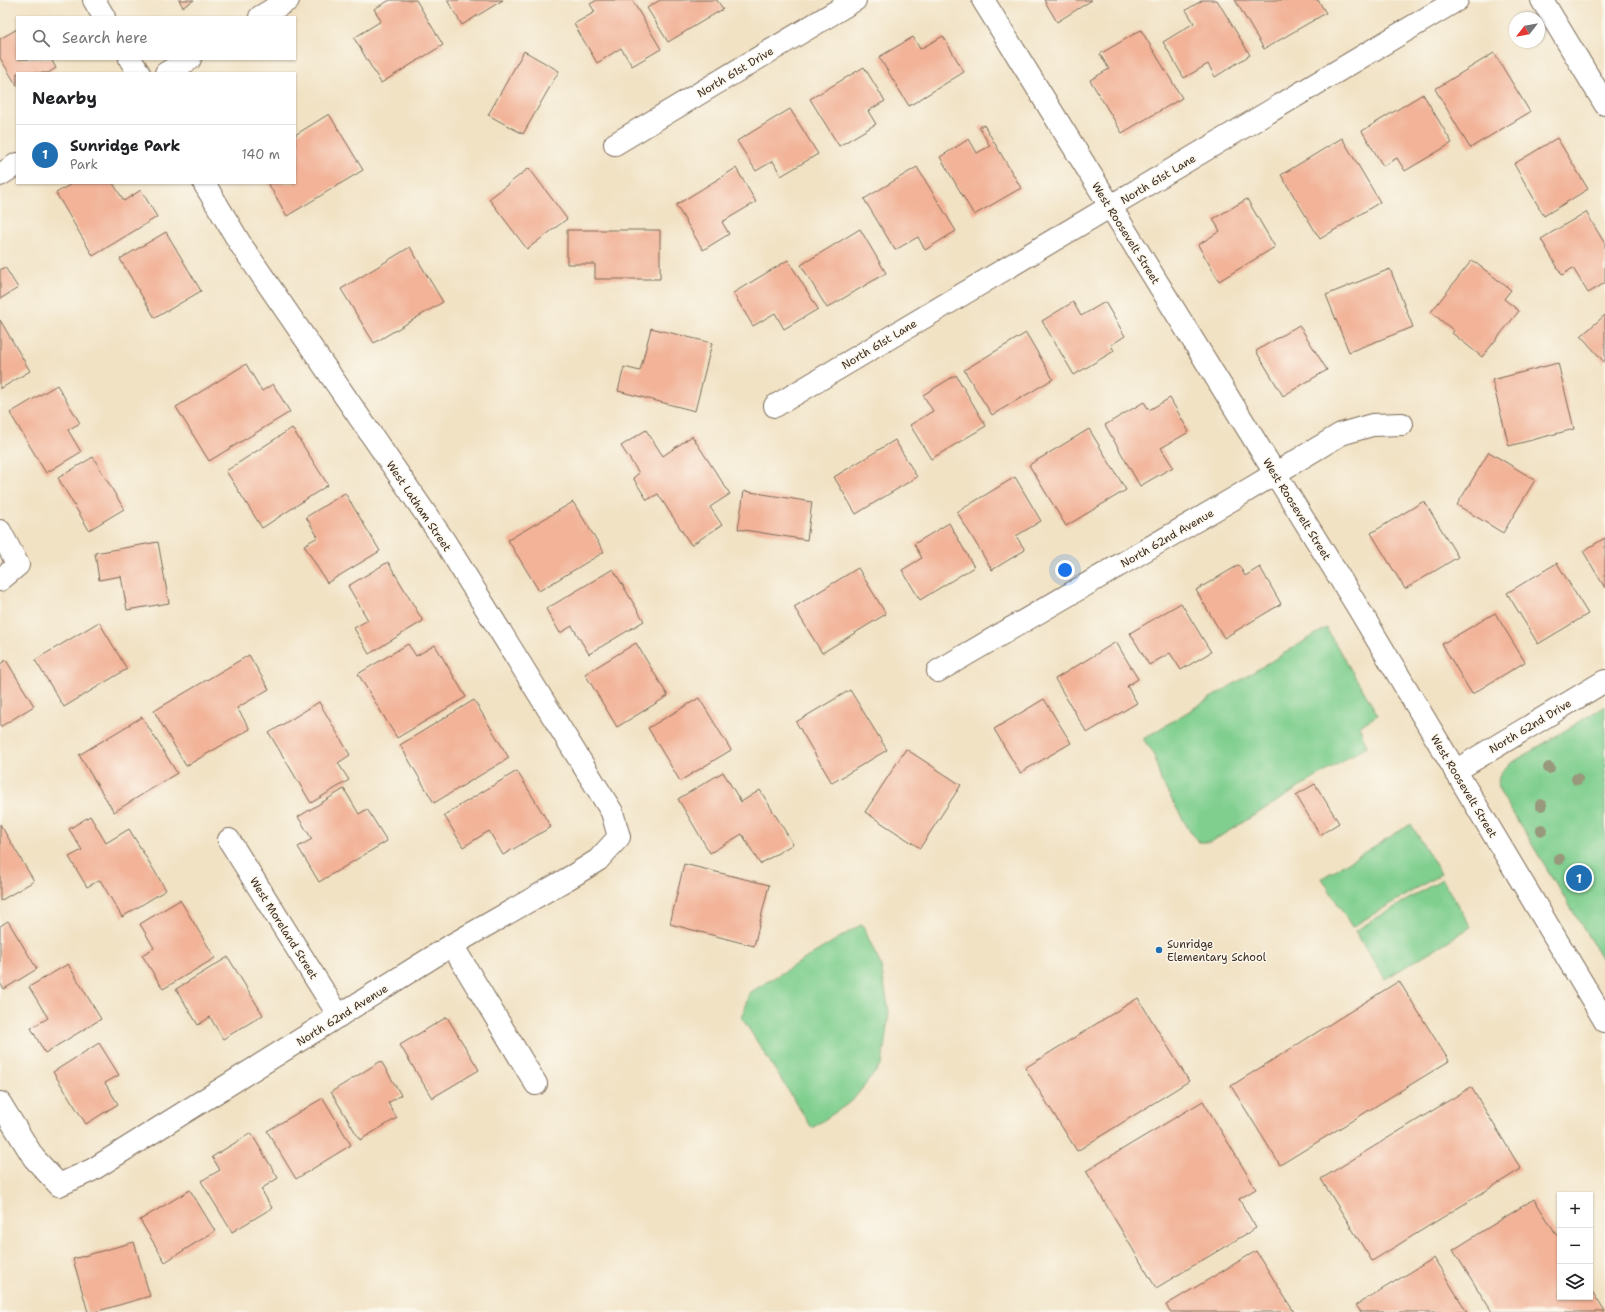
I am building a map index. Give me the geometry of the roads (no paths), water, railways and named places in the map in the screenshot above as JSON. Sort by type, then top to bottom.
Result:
[{"type":"street","points":[[94,0],[103,16]]},
{"type":"street","points":[[262,16],[288,0]]},
{"type":"street","name":"North 61st Drive","points":[[615,144],[856,0]]},
{"type":"street","name":"West Roosevelt Street","points":[[983,0],[1357,606],[1605,1021]]},
{"type":"street","name":"North 61st Lane","points":[[775,406],[1457,0]]},
{"type":"street","points":[[1542,0],[1605,104]]},
{"type":"street","points":[[131,60],[138,72]]},
{"type":"street","points":[[168,72],[188,60]]},
{"type":"street","points":[[0,174],[16,165]]},
{"type":"street","name":"West Latham Street","points":[[205,184],[241,245],[357,416],[446,542],[612,812],[619,837]]},
{"type":"street","name":"North 62nd Avenue","points":[[938,671],[1341,434],[1372,425],[1402,424]]},
{"type":"street","points":[[0,530],[18,566],[0,580]]},
{"type":"street","name":"North 62nd Drive","points":[[1455,771],[1605,681]]},
{"type":"street","name":"North 62nd Avenue","points":[[0,1103],[34,1158],[59,1185],[92,1170],[452,945],[574,875],[598,860],[619,837]]},
{"type":"street","name":"West Moreland Street","points":[[229,840],[339,1016]]},
{"type":"street","points":[[452,945],[536,1084]]},
{"type":"place","name":"Sunridge Park","points":[[1579,878]]},
{"type":"place","name":"Sunridge Elementary School","points":[[1159,950]]}]
